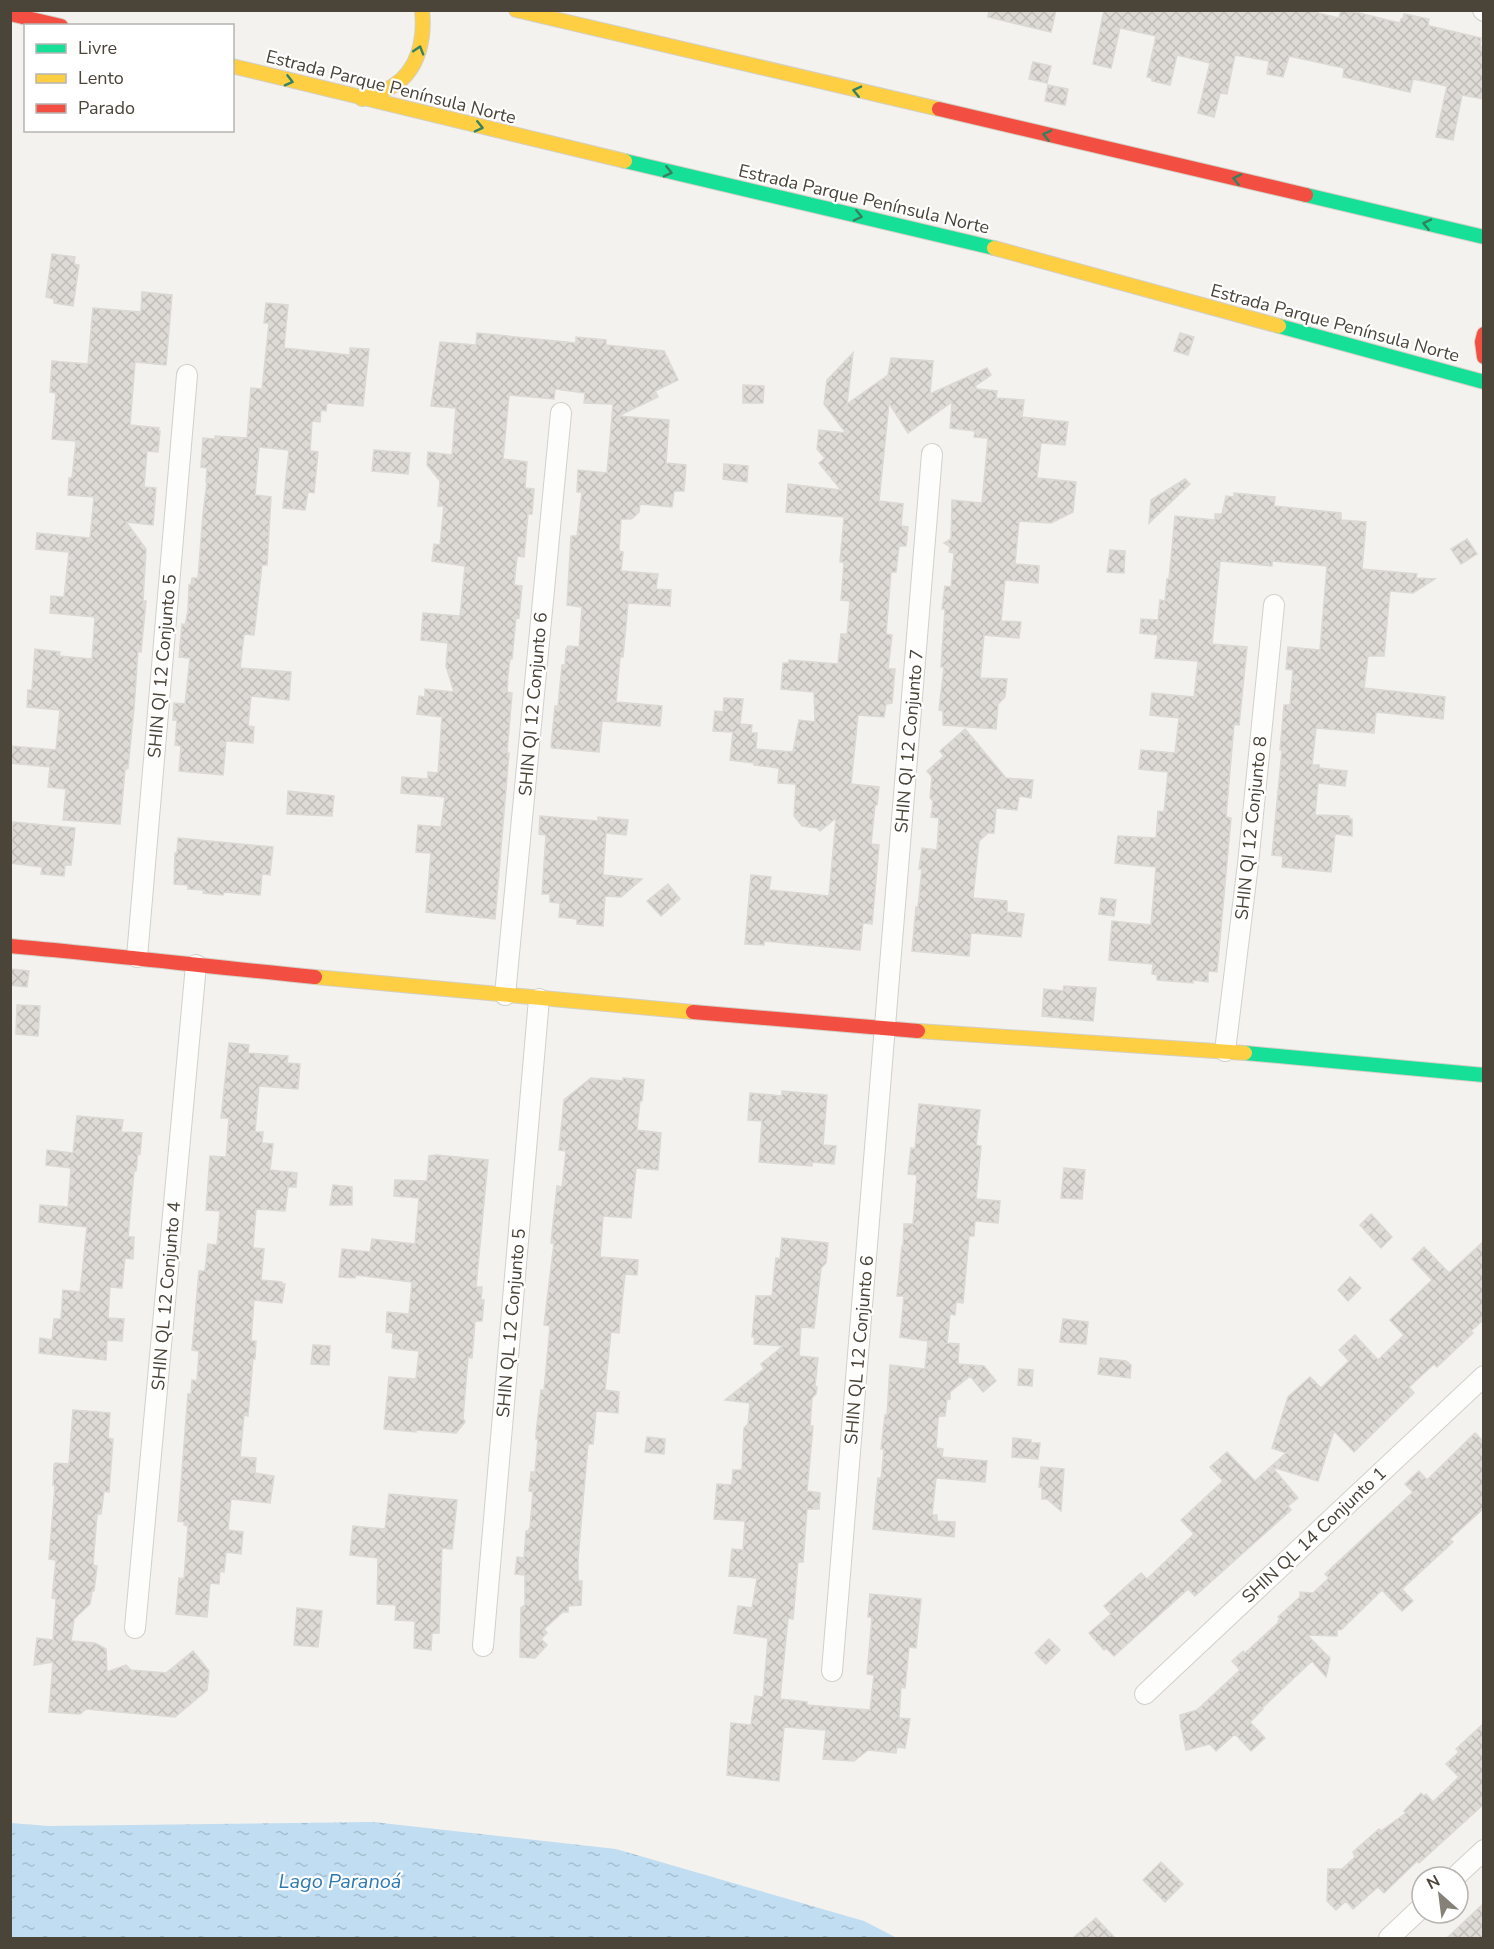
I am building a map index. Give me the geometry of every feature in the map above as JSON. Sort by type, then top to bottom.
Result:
[{"type":"main road","points":[[362,99],[397,84],[415,63],[423,39],[422,10]]},
{"type":"main road","points":[[516,10],[1484,237]]},
{"type":"main road","points":[[10,14],[52,24]]},
{"type":"main road","name":"Estrada Parque Península Norte","points":[[234,67],[362,99],[967,241],[1484,382]]},
{"type":"main road","points":[[1484,334],[1482,342],[1484,357]]},
{"type":"main road","points":[[10,946],[539,999],[886,1029],[1225,1051],[1484,1075]]},
{"type":"street","name":"SHIN QI 12 Conjunto 5","points":[[137,957],[187,375]]},
{"type":"street","name":"SHIN QI 12 Conjunto 6","points":[[506,995],[561,413]]},
{"type":"street","name":"SHIN QI 12 Conjunto 7","points":[[886,1029],[933,454]]},
{"type":"street","name":"SHIN QI 12 Conjunto 8","points":[[1225,1051],[1248,864],[1274,605]]},
{"type":"street","name":"SHIN QL 12 Conjunto 4","points":[[135,1628],[196,965]]},
{"type":"street","name":"SHIN QL 12 Conjunto 5","points":[[483,1646],[539,999]]},
{"type":"street","name":"SHIN QL 12 Conjunto 6","points":[[832,1671],[886,1029]]},
{"type":"street","name":"SHIN QL 14 Conjunto 1","points":[[1145,1694],[1484,1376]]},
{"type":"street","points":[[1468,1865],[1484,1850]]},
{"type":"street","points":[[1389,1938],[1410,1918]]},
{"type":"water","name":"Lago Paranoá","points":[[373,1822],[616,1849],[864,1921],[897,1938],[11,1938],[11,1823],[48,1826]]},
{"type":"building","points":[[989,10],[1056,10],[1051,32],[988,17]]},
{"type":"building","points":[[1104,10],[1306,10],[1339,18],[1341,10],[1347,10],[1400,23],[1404,14],[1429,19],[1428,25],[1430,26],[1481,38],[1480,46],[1484,47],[1484,99],[1462,95],[1453,140],[1436,137],[1447,86],[1413,79],[1410,92],[1343,77],[1344,68],[1289,56],[1283,77],[1267,74],[1269,61],[1235,55],[1227,94],[1220,93],[1214,117],[1198,113],[1210,63],[1177,55],[1170,85],[1152,81],[1152,78],[1147,77],[1156,36],[1120,28],[1111,68],[1093,64]]},
{"type":"building","points":[[1033,62],[1051,66],[1047,83],[1029,79]]},
{"type":"building","points":[[1048,85],[1068,89],[1065,105],[1045,101]]},
{"type":"building","points":[[52,254],[75,257],[74,264],[79,265],[73,306],[54,303],[54,299],[46,297]]},
{"type":"building","points":[[142,292],[172,295],[166,365],[135,362],[130,425],[159,428],[158,431],[160,431],[158,452],[147,451],[144,487],[156,488],[153,525],[126,522],[146,549],[143,601],[146,601],[141,652],[138,651],[128,768],[125,770],[120,824],[63,820],[66,789],[48,787],[50,767],[10,763],[10,746],[56,750],[60,710],[27,707],[28,690],[32,690],[35,649],[60,652],[59,656],[92,659],[95,617],[50,613],[51,596],[64,597],[69,552],[36,549],[37,533],[90,538],[94,497],[68,495],[76,441],[52,439],[56,393],[50,392],[52,361],[88,364],[93,308],[141,312]]},
{"type":"building","points":[[266,303],[288,305],[284,348],[350,355],[350,348],[369,349],[363,406],[327,403],[326,411],[321,410],[320,422],[312,421],[310,451],[318,452],[314,493],[308,492],[305,510],[283,508],[289,450],[259,447],[255,495],[271,497],[267,565],[262,565],[254,635],[244,634],[240,668],[291,672],[289,700],[251,696],[248,726],[254,727],[253,743],[226,741],[223,775],[179,771],[181,746],[175,745],[177,720],[173,720],[174,703],[185,704],[190,658],[179,657],[182,624],[185,625],[188,611],[189,585],[191,585],[192,578],[198,578],[207,482],[207,468],[201,467],[203,438],[215,439],[215,436],[247,438],[251,388],[262,389],[269,323],[264,323]]},
{"type":"building","points":[[477,333],[576,343],[576,337],[606,340],[606,345],[664,351],[678,380],[655,391],[658,397],[618,416],[669,420],[666,463],[686,465],[684,491],[674,491],[672,507],[640,504],[639,512],[634,517],[621,519],[619,551],[623,552],[621,571],[658,574],[656,589],[671,590],[670,606],[628,603],[616,702],[662,706],[660,726],[602,721],[599,752],[552,748],[555,706],[558,706],[566,649],[568,646],[579,647],[582,607],[567,605],[571,536],[577,536],[582,492],[577,492],[578,470],[607,473],[613,404],[584,403],[585,393],[555,389],[554,399],[509,395],[503,459],[527,462],[525,488],[534,489],[532,514],[528,514],[524,557],[517,556],[514,585],[522,586],[519,618],[516,617],[508,675],[507,692],[512,693],[507,753],[509,753],[495,919],[426,912],[431,853],[416,852],[418,825],[441,827],[445,797],[401,793],[402,777],[428,779],[428,772],[438,773],[442,717],[417,714],[419,696],[425,697],[425,689],[454,692],[446,666],[448,643],[421,640],[423,613],[460,616],[465,566],[432,561],[434,544],[440,545],[444,506],[438,506],[440,481],[427,465],[428,452],[452,455],[456,408],[431,406],[440,342],[476,345]]},
{"type":"building","points":[[1180,333],[1194,337],[1188,355],[1174,351]]},
{"type":"building","points":[[853,353],[847,404],[888,375],[891,358],[933,361],[930,394],[987,368],[991,375],[975,386],[977,389],[997,391],[996,398],[1024,400],[1022,417],[1068,422],[1065,445],[1041,443],[1037,478],[1076,482],[1073,512],[1051,523],[1019,521],[1015,564],[1039,566],[1038,583],[1005,580],[1001,621],[1021,622],[1019,638],[984,635],[980,678],[1007,679],[1005,697],[998,704],[996,729],[943,725],[943,711],[939,710],[944,667],[941,667],[945,609],[942,609],[945,586],[951,587],[954,553],[949,552],[950,547],[944,543],[951,539],[952,500],[982,503],[988,438],[974,437],[975,431],[950,428],[952,402],[908,433],[889,403],[879,501],[903,504],[901,526],[908,527],[906,546],[899,546],[896,572],[891,572],[886,634],[892,635],[888,669],[895,669],[892,703],[886,704],[884,717],[858,715],[851,784],[879,787],[871,844],[879,845],[872,924],[863,923],[860,950],[764,941],[764,945],[745,944],[751,875],[771,877],[769,890],[829,896],[836,818],[820,831],[817,828],[802,826],[794,816],[796,784],[778,783],[779,768],[730,760],[733,732],[713,731],[715,711],[723,712],[724,698],[743,699],[740,724],[752,725],[751,733],[757,733],[756,749],[793,752],[799,720],[815,722],[814,692],[781,689],[783,663],[789,663],[789,660],[838,664],[841,634],[847,634],[850,601],[841,600],[844,562],[840,562],[844,517],[786,512],[788,484],[841,490],[819,463],[825,458],[817,449],[819,430],[846,433],[824,404],[827,380]]},
{"type":"building","points":[[743,385],[764,386],[763,403],[743,403]]},
{"type":"building","points":[[374,450],[410,453],[408,474],[372,471]]},
{"type":"building","points":[[724,464],[748,466],[747,482],[723,479]]},
{"type":"building","points":[[1185,479],[1190,484],[1149,523],[1151,500]]},
{"type":"building","points":[[1234,493],[1275,497],[1274,506],[1341,513],[1341,520],[1366,522],[1362,569],[1417,574],[1416,578],[1435,579],[1413,593],[1390,591],[1384,656],[1368,656],[1364,688],[1445,697],[1443,719],[1376,712],[1374,733],[1316,728],[1312,765],[1347,771],[1345,786],[1318,783],[1315,815],[1349,816],[1349,819],[1352,819],[1352,836],[1335,834],[1331,872],[1282,867],[1283,856],[1272,855],[1284,705],[1290,705],[1293,670],[1286,669],[1288,647],[1320,650],[1327,566],[1272,561],[1272,566],[1220,561],[1212,644],[1247,647],[1239,725],[1234,724],[1226,817],[1231,818],[1217,972],[1208,971],[1208,982],[1157,980],[1157,975],[1152,974],[1153,964],[1109,960],[1112,921],[1151,925],[1156,867],[1115,863],[1118,836],[1156,838],[1158,811],[1164,812],[1168,772],[1139,769],[1141,750],[1175,753],[1179,718],[1150,715],[1152,693],[1194,697],[1198,661],[1155,658],[1158,635],[1140,633],[1141,619],[1158,620],[1160,600],[1165,601],[1175,516],[1215,520],[1215,514],[1222,514],[1226,496],[1234,497]]},
{"type":"building","points":[[1467,539],[1477,554],[1461,564],[1451,549]]},
{"type":"building","points":[[1110,550],[1125,551],[1124,573],[1107,572]]},
{"type":"building","points":[[965,729],[1006,778],[1033,780],[1031,798],[1019,796],[1017,810],[996,808],[994,833],[988,833],[979,841],[973,898],[1007,901],[1007,912],[1024,914],[1021,937],[971,933],[969,956],[912,951],[922,869],[919,869],[922,848],[937,850],[939,818],[931,817],[932,777],[927,771],[944,756],[940,751]]},
{"type":"building","points":[[288,791],[334,796],[332,816],[287,814]]},
{"type":"building","points":[[540,816],[598,821],[598,817],[628,820],[626,835],[606,833],[603,875],[642,879],[621,897],[605,896],[603,926],[577,924],[577,919],[559,917],[560,903],[550,902],[550,894],[542,894],[546,835],[539,834]]},
{"type":"building","points":[[13,822],[75,828],[71,865],[65,865],[64,876],[41,874],[42,867],[10,863]]},
{"type":"building","points":[[178,838],[273,847],[270,875],[262,874],[260,895],[203,893],[204,890],[188,889],[188,885],[174,884]]},
{"type":"building","points":[[668,884],[680,899],[661,916],[647,901]]},
{"type":"building","points":[[1101,898],[1116,900],[1114,916],[1099,914]]},
{"type":"building","points":[[10,969],[29,971],[27,987],[10,985]]},
{"type":"building","points":[[1064,986],[1096,988],[1093,1021],[1042,1016],[1044,989],[1063,991]]},
{"type":"building","points":[[17,1005],[40,1006],[38,1036],[16,1034]]},
{"type":"building","points":[[229,1043],[249,1045],[248,1053],[288,1056],[287,1063],[300,1064],[298,1089],[259,1086],[255,1132],[263,1132],[262,1143],[273,1144],[270,1170],[297,1173],[296,1187],[288,1187],[285,1211],[256,1209],[253,1248],[264,1249],[261,1280],[285,1284],[282,1303],[254,1300],[251,1341],[256,1341],[255,1359],[253,1359],[248,1416],[244,1415],[240,1457],[256,1458],[255,1473],[274,1476],[270,1503],[231,1499],[228,1530],[243,1532],[241,1554],[226,1552],[224,1572],[220,1571],[219,1584],[210,1583],[207,1617],[176,1614],[179,1578],[184,1579],[188,1526],[184,1525],[185,1522],[178,1521],[188,1394],[191,1394],[192,1380],[197,1381],[199,1351],[192,1350],[199,1271],[205,1271],[208,1244],[217,1245],[220,1211],[206,1210],[210,1156],[226,1157],[229,1118],[221,1118]]},
{"type":"building","points":[[591,1078],[644,1080],[637,1130],[661,1133],[658,1170],[636,1168],[631,1218],[603,1216],[600,1257],[638,1260],[637,1275],[625,1274],[619,1333],[611,1332],[605,1390],[619,1392],[618,1413],[596,1411],[593,1444],[588,1444],[578,1559],[578,1581],[582,1581],[581,1605],[568,1606],[568,1612],[563,1612],[544,1629],[547,1633],[541,1639],[547,1645],[535,1658],[520,1657],[521,1608],[525,1605],[525,1575],[515,1574],[517,1557],[524,1558],[526,1531],[530,1527],[533,1492],[529,1491],[531,1472],[535,1472],[538,1439],[536,1439],[536,1434],[541,1390],[544,1390],[550,1326],[544,1325],[554,1243],[551,1243],[557,1186],[562,1187],[566,1151],[559,1150],[564,1100]]},
{"type":"building","points":[[782,1091],[827,1095],[823,1145],[836,1146],[834,1164],[812,1162],[812,1166],[759,1162],[762,1121],[748,1120],[750,1093],[782,1096]]},
{"type":"building","points":[[919,1104],[980,1110],[976,1145],[981,1146],[976,1199],[1000,1201],[998,1223],[975,1221],[974,1236],[969,1236],[963,1303],[956,1302],[955,1315],[950,1314],[947,1343],[959,1344],[958,1364],[984,1366],[996,1381],[983,1392],[970,1376],[950,1392],[945,1416],[939,1416],[938,1419],[936,1448],[943,1449],[942,1457],[987,1461],[985,1482],[936,1478],[932,1515],[937,1515],[937,1521],[955,1522],[954,1537],[873,1529],[878,1478],[881,1479],[884,1449],[881,1449],[885,1415],[887,1416],[890,1365],[925,1369],[928,1341],[900,1337],[904,1296],[897,1296],[904,1224],[913,1224],[917,1175],[908,1174],[911,1148],[915,1149]]},
{"type":"building","points":[[77,1116],[123,1120],[121,1132],[142,1133],[140,1154],[138,1153],[136,1171],[134,1171],[128,1237],[134,1237],[133,1259],[125,1258],[122,1288],[110,1287],[108,1318],[124,1319],[122,1341],[107,1340],[106,1360],[39,1353],[40,1338],[52,1340],[54,1319],[61,1319],[63,1290],[80,1292],[87,1227],[39,1222],[40,1205],[68,1207],[71,1168],[46,1165],[47,1150],[73,1153]]},
{"type":"building","points":[[429,1156],[488,1160],[476,1287],[482,1287],[481,1300],[484,1300],[482,1321],[475,1321],[472,1358],[468,1357],[463,1418],[465,1422],[456,1433],[384,1429],[389,1377],[416,1379],[419,1351],[392,1348],[393,1333],[386,1332],[387,1312],[409,1314],[412,1282],[356,1275],[355,1278],[339,1277],[342,1249],[370,1252],[372,1239],[415,1244],[419,1198],[394,1196],[395,1180],[427,1181]]},
{"type":"building","points":[[1064,1168],[1085,1170],[1082,1199],[1061,1198]]},
{"type":"building","points":[[333,1185],[352,1187],[352,1205],[330,1205]]},
{"type":"building","points":[[1371,1214],[1392,1237],[1381,1248],[1360,1225]]},
{"type":"building","points":[[782,1238],[828,1243],[826,1263],[821,1268],[814,1328],[801,1327],[799,1356],[818,1358],[816,1394],[812,1398],[810,1426],[813,1426],[807,1491],[820,1493],[819,1509],[807,1509],[803,1562],[798,1562],[793,1619],[788,1618],[780,1699],[807,1702],[807,1705],[870,1710],[874,1675],[867,1674],[872,1617],[868,1617],[870,1594],[921,1599],[916,1648],[909,1647],[905,1688],[901,1687],[899,1718],[910,1719],[905,1748],[897,1747],[896,1753],[868,1750],[854,1761],[823,1759],[826,1730],[784,1727],[779,1781],[727,1775],[731,1723],[751,1725],[755,1696],[763,1697],[768,1638],[734,1633],[738,1606],[752,1608],[757,1578],[729,1576],[732,1549],[743,1550],[745,1521],[714,1519],[717,1484],[732,1485],[733,1470],[742,1470],[744,1428],[748,1424],[750,1403],[725,1400],[764,1369],[761,1364],[783,1346],[754,1344],[755,1337],[752,1337],[756,1296],[772,1296],[776,1258],[780,1259]]},
{"type":"building","points":[[1484,1241],[1484,1319],[1471,1331],[1473,1333],[1437,1367],[1434,1364],[1409,1387],[1414,1393],[1354,1452],[1334,1431],[1318,1481],[1272,1467],[1298,1498],[1288,1506],[1291,1510],[1195,1596],[1188,1589],[1114,1656],[1106,1648],[1104,1650],[1089,1633],[1111,1614],[1104,1606],[1141,1573],[1147,1579],[1194,1534],[1181,1520],[1223,1481],[1210,1467],[1227,1452],[1255,1481],[1286,1453],[1272,1448],[1288,1397],[1310,1377],[1321,1388],[1349,1361],[1339,1350],[1355,1335],[1378,1360],[1404,1335],[1390,1320],[1432,1280],[1412,1259],[1424,1247],[1449,1273]]},
{"type":"building","points":[[1350,1277],[1361,1288],[1348,1301],[1338,1290]]},
{"type":"building","points":[[1063,1319],[1088,1322],[1086,1344],[1060,1342]]},
{"type":"building","points":[[313,1345],[330,1346],[329,1365],[311,1364]]},
{"type":"building","points":[[1100,1358],[1126,1361],[1131,1365],[1130,1378],[1098,1374]]},
{"type":"building","points":[[1019,1369],[1033,1370],[1032,1386],[1018,1385]]},
{"type":"building","points":[[73,1410],[110,1413],[108,1438],[113,1439],[109,1492],[104,1491],[101,1514],[97,1514],[93,1565],[97,1566],[94,1591],[92,1591],[90,1604],[74,1619],[71,1641],[95,1643],[106,1649],[107,1672],[126,1665],[131,1670],[166,1673],[193,1651],[209,1671],[207,1690],[175,1717],[86,1709],[80,1714],[49,1712],[53,1662],[34,1665],[37,1638],[53,1640],[56,1599],[52,1598],[56,1560],[49,1559],[55,1485],[53,1485],[54,1465],[55,1463],[69,1464]]},
{"type":"building","points":[[1475,1433],[1484,1442],[1484,1508],[1450,1539],[1453,1542],[1402,1589],[1413,1601],[1402,1611],[1382,1590],[1341,1630],[1337,1629],[1337,1636],[1307,1635],[1330,1658],[1326,1677],[1312,1661],[1262,1708],[1250,1722],[1265,1738],[1251,1751],[1235,1734],[1216,1751],[1210,1744],[1186,1750],[1180,1715],[1197,1710],[1240,1670],[1232,1661],[1243,1651],[1245,1653],[1279,1622],[1278,1617],[1300,1597],[1300,1592],[1313,1593],[1329,1578],[1325,1574],[1413,1492],[1405,1484],[1419,1471],[1428,1479]]},
{"type":"building","points":[[647,1437],[665,1439],[664,1454],[645,1452]]},
{"type":"building","points":[[1013,1438],[1040,1443],[1038,1459],[1012,1457]]},
{"type":"building","points":[[1041,1467],[1064,1469],[1061,1511],[1047,1499],[1042,1499],[1042,1487],[1039,1487]]},
{"type":"building","points":[[389,1494],[457,1500],[452,1549],[442,1548],[439,1633],[432,1633],[431,1650],[414,1648],[415,1621],[395,1620],[396,1605],[377,1604],[378,1558],[350,1555],[353,1526],[385,1529]]},
{"type":"building","points":[[297,1608],[322,1611],[318,1647],[294,1645]]},
{"type":"building","points":[[1049,1639],[1060,1650],[1046,1664],[1035,1653]]},
{"type":"building","points":[[1484,1723],[1484,1804],[1419,1863],[1417,1861],[1410,1865],[1410,1868],[1384,1893],[1378,1887],[1353,1909],[1346,1901],[1336,1910],[1327,1901],[1328,1869],[1342,1869],[1355,1857],[1353,1852],[1379,1829],[1381,1831],[1406,1813],[1404,1811],[1421,1793],[1424,1796],[1426,1794],[1433,1802],[1459,1777],[1446,1764],[1459,1752],[1456,1749]]},
{"type":"building","points":[[1161,1862],[1183,1884],[1165,1902],[1143,1880]]},
{"type":"building","points":[[1484,1903],[1484,1938],[1447,1938],[1461,1925],[1470,1925],[1470,1916]]},
{"type":"building","points":[[1096,1918],[1115,1938],[1073,1938]]},
{"type":"traffic: fast","points":[[625,161],[994,248]]},
{"type":"traffic: fast","points":[[1306,195],[1484,237]]},
{"type":"traffic: fast","points":[[1279,326],[1484,382]]},
{"type":"traffic: fast","points":[[1245,1053],[1484,1075]]},
{"type":"traffic: slow","points":[[362,99],[393,86],[409,71],[421,42],[422,10]]},
{"type":"traffic: slow","points":[[516,10],[939,109]]},
{"type":"traffic: slow","points":[[234,66],[625,161]]},
{"type":"traffic: slow","points":[[994,248],[1279,326]]},
{"type":"traffic: slow","points":[[315,977],[693,1012]]},
{"type":"traffic: slow","points":[[918,1031],[1245,1053]]},
{"type":"traffic: jam","points":[[10,14],[52,24]]},
{"type":"traffic: jam","points":[[939,109],[1306,195]]},
{"type":"traffic: jam","points":[[1484,334],[1482,342],[1484,357]]},
{"type":"traffic: jam","points":[[10,946],[315,977]]},
{"type":"traffic: jam","points":[[693,1012],[918,1031]]}]
